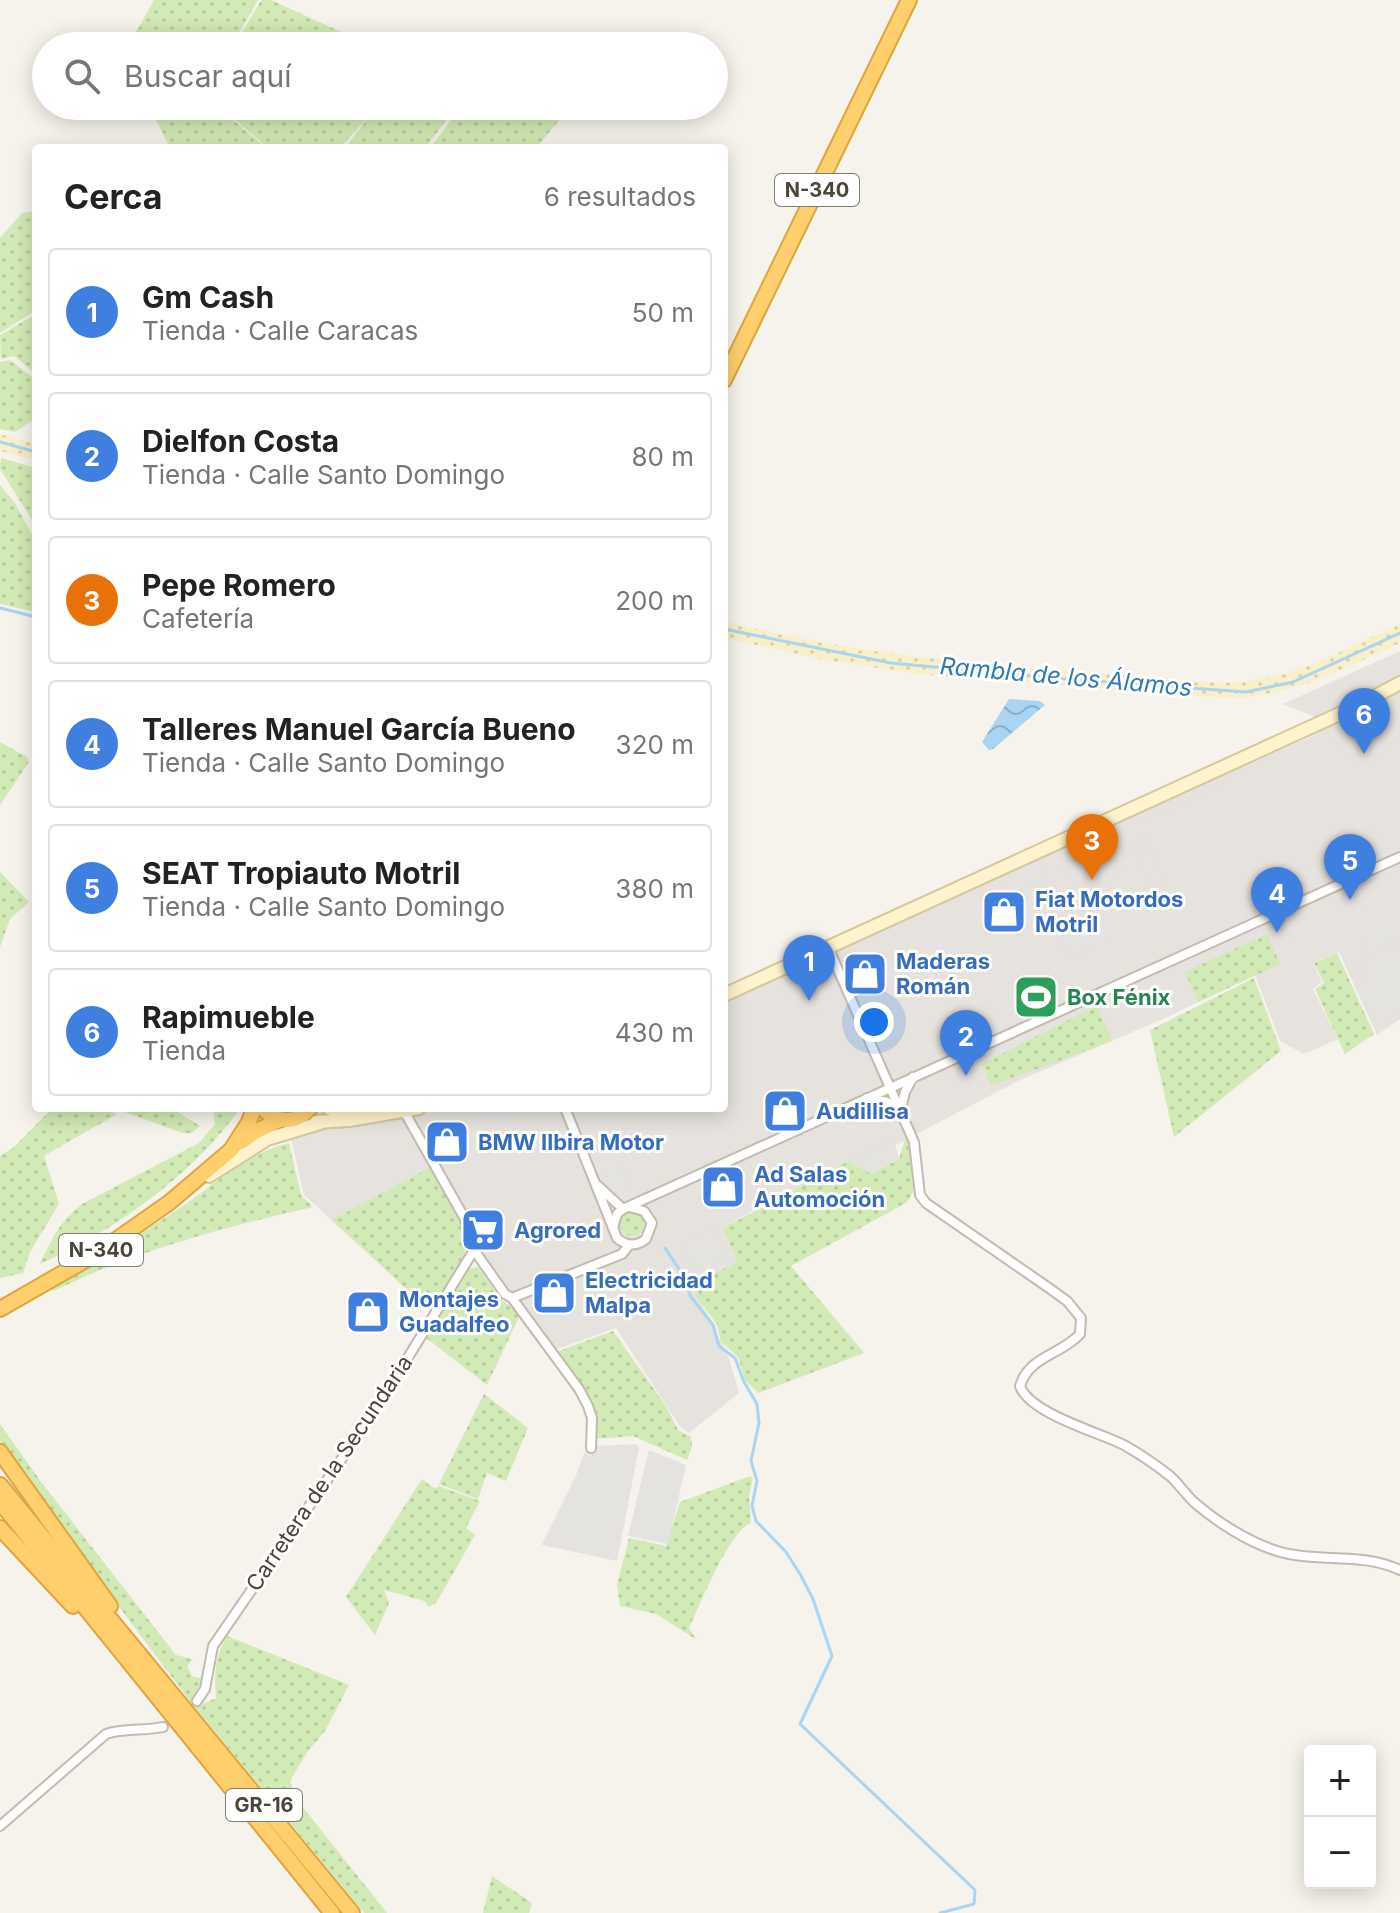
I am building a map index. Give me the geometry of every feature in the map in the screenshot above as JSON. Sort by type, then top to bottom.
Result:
[{"type":"highway","name":"N-340","points":[[728,372],[909,0]]},
{"type":"highway","name":"N-340","points":[[231,1150],[253,1112]]},
{"type":"highway","points":[[271,1112],[286,1120]]},
{"type":"highway","name":"N-340","points":[[0,1309],[96,1254],[170,1202],[255,1132],[302,1112]]},
{"type":"highway","points":[[0,1452],[176,1697]]},
{"type":"highway","name":"GR-16","points":[[0,1485],[352,1913]]},
{"type":"highway","name":"GR-16","points":[[0,1502],[332,1913]]},
{"type":"highway","points":[[0,1528],[144,1687],[158,1698]]},
{"type":"main road","points":[[728,993],[1400,683]]},
{"type":"main road","points":[[1375,697],[1400,694]]},
{"type":"main road","points":[[343,1112],[361,1117]]},
{"type":"main road","points":[[170,1202],[188,1194],[225,1164],[267,1139],[320,1123],[397,1112]]},
{"type":"main road","points":[[286,1120],[320,1123]]},
{"type":"street","points":[[613,1228],[617,1214],[625,1208],[1400,857]]},
{"type":"street","points":[[828,947],[914,1142],[920,1195],[926,1203],[1067,1301],[1081,1318],[1080,1334],[1074,1341],[1037,1361],[1023,1376],[1020,1386],[1029,1400],[1143,1457],[1171,1477],[1195,1503],[1228,1526],[1273,1550],[1301,1557],[1378,1562],[1400,1570]]},
{"type":"street","points":[[879,1065],[895,1078],[914,1076]]},
{"type":"street","points":[[866,1098],[878,1082],[879,1065]]},
{"type":"street","points":[[900,1112],[905,1092],[914,1076]]},
{"type":"street","points":[[866,1098],[887,1102],[900,1112]]},
{"type":"street","points":[[405,1112],[465,1219],[474,1250],[579,1389],[592,1418],[591,1448]]},
{"type":"street","points":[[567,1112],[594,1183],[617,1238],[629,1245],[642,1243],[651,1231],[650,1217],[644,1211],[625,1208],[594,1183]]},
{"type":"street","points":[[644,1211],[654,1196]]},
{"type":"street","points":[[512,1298],[622,1254],[629,1245]]},
{"type":"street","name":"Carretera de la Secundaria","points":[[197,1701],[205,1689],[213,1646],[380,1403],[474,1250]]},
{"type":"street","points":[[0,1826],[106,1734],[163,1727]]},
{"type":"shaded area","points":[[1400,651],[1400,1019],[1377,1035],[1339,952],[1313,963],[1322,982],[1313,989],[1338,1039],[1304,1054],[1280,1041],[1255,975],[1165,1018],[1018,1081],[886,1150],[771,1200],[723,1228],[739,1262],[692,1284],[729,1358],[739,1393],[689,1433],[679,1425],[616,1328],[549,1352],[520,1304],[466,1247],[428,1308],[304,1195],[291,1138],[303,1112],[728,1112],[728,998],[1319,733],[1313,716],[1283,704]]},
{"type":"shaded area","points":[[1219,777],[1228,782],[1141,823],[1135,818]]},
{"type":"shaded area","points":[[1141,832],[1162,877],[1155,893],[1134,849]]},
{"type":"shaded area","points":[[1038,861],[1046,880],[1016,894],[1017,899],[1012,901],[1003,877]]},
{"type":"shaded area","points":[[1076,915],[1093,932],[1099,928],[1105,939],[1070,958],[1060,937],[1069,933],[1065,922]]},
{"type":"shaded area","points":[[1400,917],[1400,938],[1382,946],[1385,952],[1400,945],[1400,1014],[1377,1031],[1360,994],[1365,992],[1362,983],[1366,981],[1358,964],[1370,958],[1360,935]]},
{"type":"shaded area","points":[[814,976],[819,987],[791,1000],[785,988]]},
{"type":"shaded area","points":[[510,1112],[515,1124],[480,1133],[475,1114]]},
{"type":"shaded area","points":[[894,1140],[899,1159],[871,1174],[849,1161]]},
{"type":"shaded area","points":[[601,1141],[612,1147],[632,1193],[616,1191],[605,1182],[591,1146]]},
{"type":"shaded area","points":[[714,1228],[728,1258],[695,1274],[681,1244]]},
{"type":"shaded area","points":[[636,1444],[639,1448],[617,1561],[542,1545],[586,1449]]},
{"type":"shaded area","points":[[649,1450],[686,1465],[668,1544],[628,1536]]},
{"type":"green space","points":[[154,0],[258,0],[240,32],[135,32]]},
{"type":"green space","points":[[271,0],[341,32],[242,32],[260,2]]},
{"type":"green space","points":[[156,120],[233,120],[261,144],[168,144]]},
{"type":"green space","points":[[235,120],[365,120],[344,144],[263,144]]},
{"type":"green space","points":[[366,120],[446,120],[428,144],[348,144]]},
{"type":"green space","points":[[451,120],[559,120],[539,144],[433,144]]},
{"type":"green space","points":[[32,212],[32,313],[0,333],[0,238],[22,213]]},
{"type":"green space","points":[[32,316],[32,371],[14,356],[1,359],[0,335]]},
{"type":"green space","points":[[10,360],[32,377],[32,421],[15,432],[0,429],[0,362]]},
{"type":"green space","points":[[1,458],[32,467],[32,520],[0,469]]},
{"type":"green space","points":[[0,485],[15,503],[32,535],[32,611],[0,604]]},
{"type":"green space","points":[[0,742],[27,757],[29,762],[0,805]]},
{"type":"green space","points":[[0,872],[29,902],[10,919],[0,947]]},
{"type":"green space","points":[[1267,934],[1280,964],[1198,1002],[1185,972]]},
{"type":"green space","points":[[1337,953],[1374,1034],[1345,1054],[1315,989],[1324,983],[1314,963]]},
{"type":"green space","points":[[1254,978],[1281,1051],[1174,1137],[1150,1030]]},
{"type":"green space","points":[[1097,1006],[1112,1041],[991,1086],[982,1064]]},
{"type":"green space","points":[[49,1112],[117,1114],[44,1156],[59,1204],[30,1252],[23,1273],[0,1278],[0,1156],[13,1148]]},
{"type":"green space","points":[[125,1112],[177,1112],[200,1126],[192,1133],[182,1133]]},
{"type":"green space","points":[[214,1112],[237,1112],[200,1155],[150,1199],[95,1236],[40,1264],[57,1231],[82,1204],[199,1143],[215,1124]]},
{"type":"green space","points":[[908,1137],[916,1180],[906,1203],[791,1266],[864,1353],[758,1393],[745,1380],[738,1357],[721,1342],[717,1324],[697,1298],[692,1284],[738,1262],[723,1228],[849,1161],[871,1174],[899,1159]]},
{"type":"green space","points":[[289,1143],[301,1195],[313,1207],[181,1241],[117,1263],[54,1291],[51,1287],[134,1238],[246,1161]]},
{"type":"green space","points":[[431,1167],[461,1224],[465,1249],[458,1273],[433,1309],[429,1310],[332,1220]]},
{"type":"green space","points":[[632,1212],[640,1216],[644,1224],[640,1232],[632,1236],[624,1232],[620,1224],[624,1216]]},
{"type":"green space","points":[[478,1267],[501,1300],[511,1306],[519,1317],[487,1385],[425,1337],[468,1269]]},
{"type":"green space","points":[[613,1331],[666,1406],[678,1430],[691,1437],[692,1446],[687,1460],[633,1436],[594,1439],[597,1414],[556,1352]]},
{"type":"green space","points":[[484,1394],[528,1428],[506,1481],[487,1473],[478,1499],[439,1484]]},
{"type":"green space","points":[[0,1424],[176,1655],[193,1659],[187,1666],[193,1677],[202,1678],[192,1698],[199,1706],[216,1698],[216,1666],[227,1636],[349,1685],[325,1731],[308,1751],[290,1781],[298,1801],[387,1913],[364,1913],[189,1700],[0,1441]]},
{"type":"green space","points":[[750,1476],[753,1479],[749,1496],[751,1523],[742,1529],[725,1554],[689,1628],[697,1640],[656,1614],[620,1606],[617,1585],[629,1538],[666,1546],[680,1502]]},
{"type":"green space","points":[[422,1479],[435,1489],[439,1486],[480,1501],[466,1528],[475,1535],[436,1603],[429,1607],[424,1601],[384,1590],[389,1603],[375,1635],[346,1597]]},
{"type":"green space","points":[[492,1876],[532,1903],[529,1913],[483,1913]]},
{"type":"sand","points":[[0,434],[32,443],[32,459],[0,451]]},
{"type":"sand","points":[[728,622],[785,635],[908,655],[1220,683],[1268,678],[1313,664],[1400,624],[1400,643],[1339,671],[1276,692],[1232,698],[963,679],[821,659],[728,639]]},
{"type":"water","points":[[1009,699],[1040,701],[1045,705],[989,750],[982,742]]},
{"type":"waterway","name":"Rambla de los Álamos","points":[[0,442],[32,451]]},
{"type":"waterway","points":[[0,608],[32,616]]},
{"type":"waterway","name":"Rambla de los Álamos","points":[[728,630],[891,663],[1246,692],[1293,682],[1400,633]]},
{"type":"waterway","points":[[665,1248],[681,1272],[691,1297],[713,1325],[719,1346],[735,1358],[757,1404],[759,1423],[751,1461],[757,1481],[752,1506],[756,1521],[786,1552],[800,1574],[813,1599],[832,1656],[800,1724],[975,1890],[974,1904],[940,1913]]},
{"type":"place","name":"Rapimueble","points":[[1364,754]]},
{"type":"place","name":"Pepe Romero","points":[[1092,880]]},
{"type":"place","name":"SEAT Tropiauto Motril","points":[[1350,900]]},
{"type":"place","name":"Fiat Motordos Motril","points":[[1004,912]]},
{"type":"place","name":"Talleres Manuel García Bueno","points":[[1277,933]]},
{"type":"place","name":"Maderas Román","points":[[865,974]]},
{"type":"place","name":"Box Fénix","points":[[1036,997]]},
{"type":"place","name":"Gm Cash","points":[[809,1001]]},
{"type":"place","name":"Dielfon Costa","points":[[966,1076]]},
{"type":"place","name":"Audillisa","points":[[785,1111]]},
{"type":"place","name":"BMW Ilbira Motor","points":[[447,1142]]},
{"type":"place","name":"Ad Salas Automoción","points":[[723,1187]]},
{"type":"place","name":"Agrored","points":[[483,1230]]},
{"type":"place","name":"Electricidad Malpa","points":[[554,1293]]},
{"type":"place","name":"Montajes Guadalfeo","points":[[368,1312]]}]
